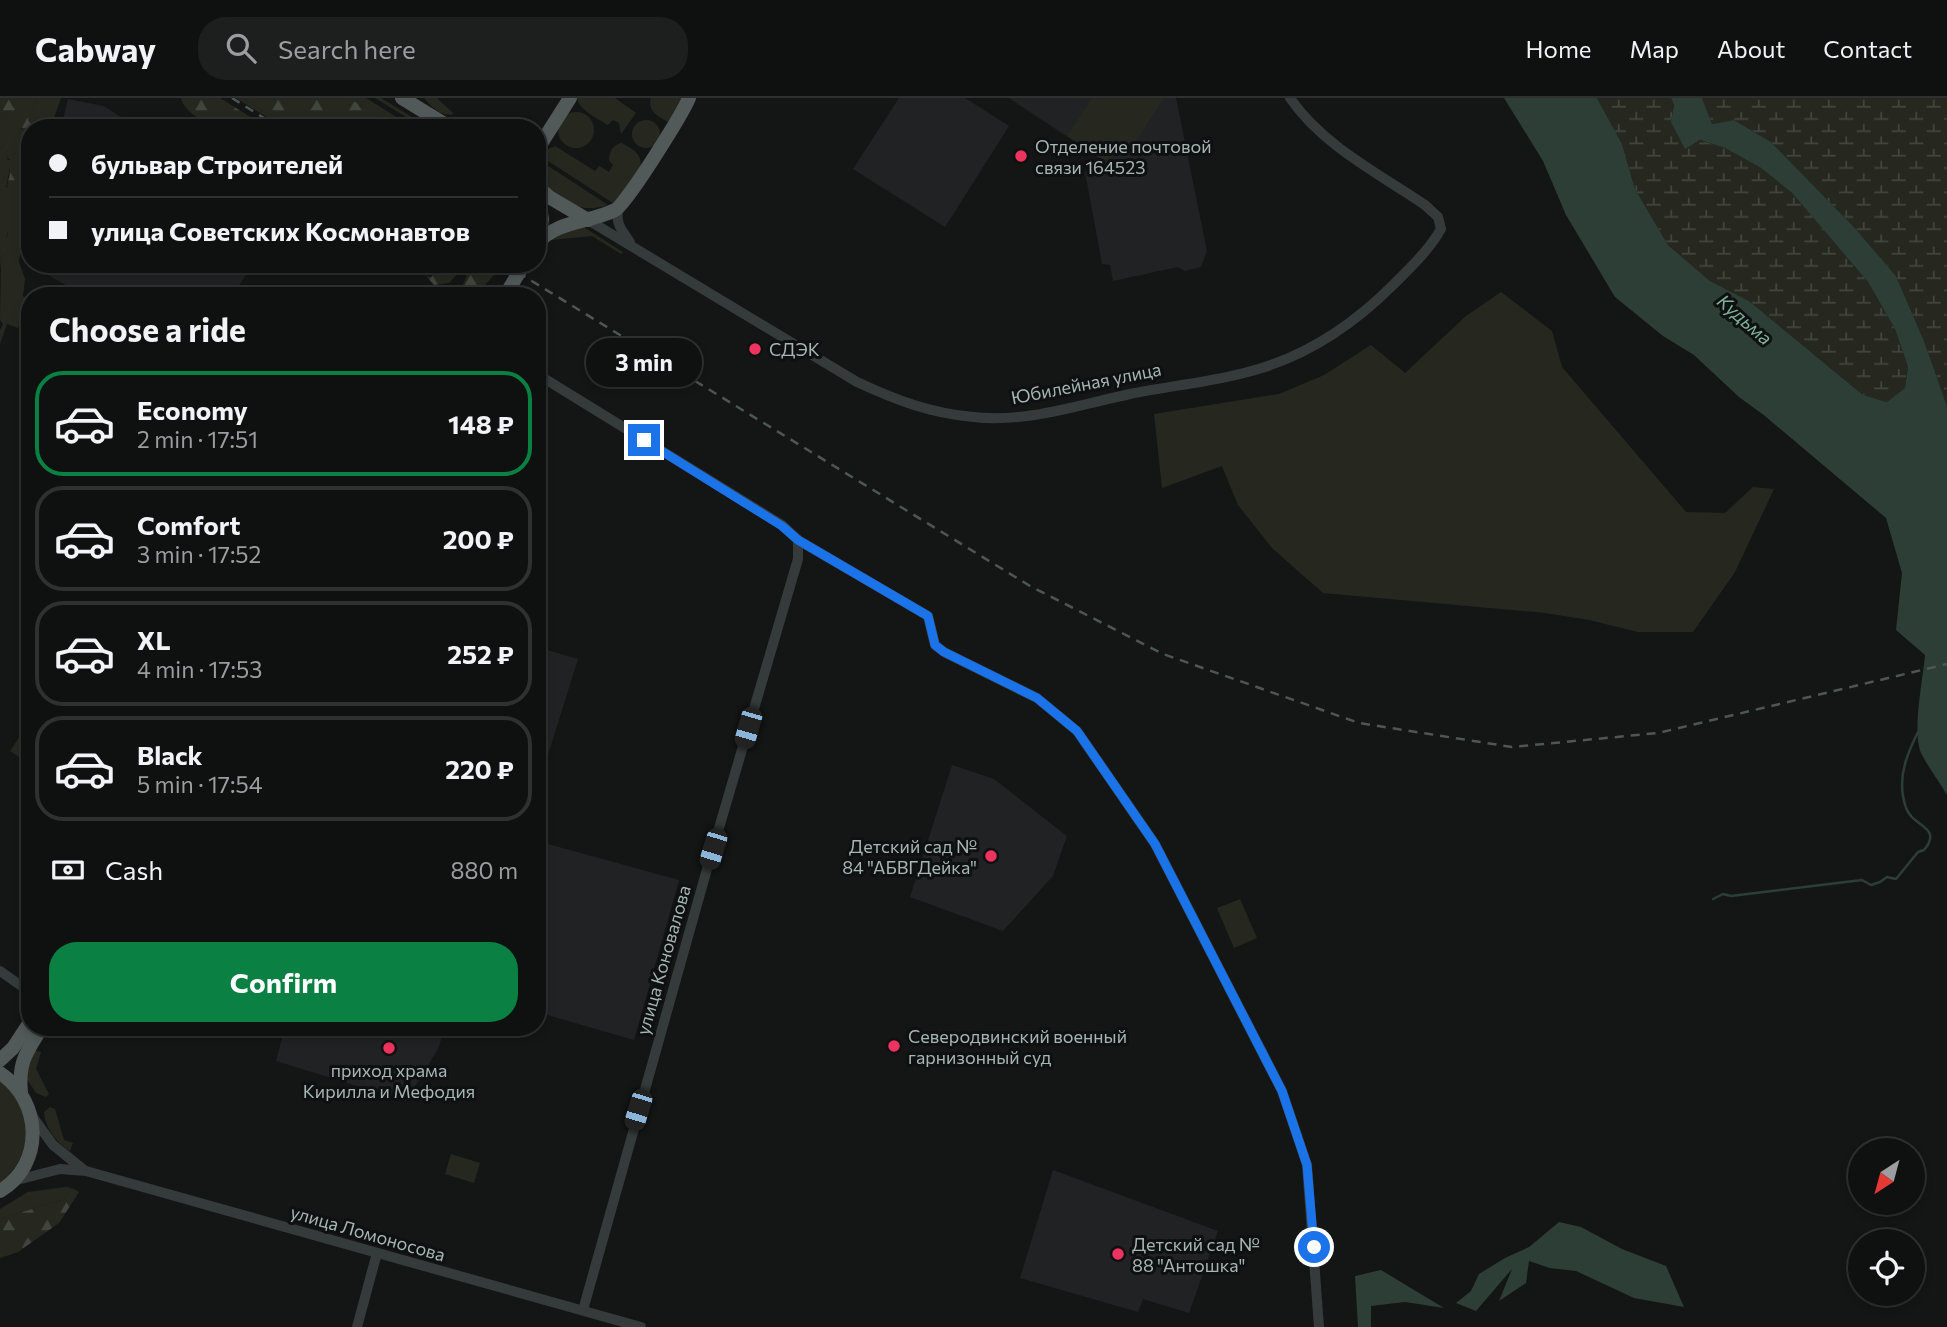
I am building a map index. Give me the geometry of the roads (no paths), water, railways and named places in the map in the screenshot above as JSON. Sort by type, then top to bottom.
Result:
[{"type":"main road","points":[[402,98],[436,119]]},
{"type":"main road","points":[[546,136],[570,98]]},
{"type":"main road","points":[[546,236],[556,229],[619,209],[689,98]]},
{"type":"main road","name":"Юбилейная улица","points":[[546,194],[587,220]]},
{"type":"main road","points":[[0,1060],[21,1036]]},
{"type":"main road","points":[[0,1191],[13,1181],[31,1152],[34,1134],[19,1074],[23,1059],[37,1036]]},
{"type":"main road","points":[[0,1073],[22,1093]]},
{"type":"street","name":"Юбилейная улица","points":[[587,220],[857,382],[923,410],[1000,419],[1024,417],[1246,372],[1293,355],[1346,326],[1371,307],[1431,246],[1441,229],[1438,217],[1426,205],[1322,135],[1304,118],[1290,98]]},
{"type":"street","points":[[619,209],[617,215],[620,229],[631,245]]},
{"type":"street","points":[[546,380],[782,526],[798,540],[928,616],[935,645],[944,652],[1037,698],[1077,731],[1155,844],[1282,1091],[1310,1179],[1319,1327]]},
{"type":"street","name":"улица Коновалова","points":[[583,1310],[709,862],[798,559],[798,540]]},
{"type":"street","points":[[0,971],[21,986]]},
{"type":"street","points":[[31,1115],[53,1145],[86,1171]]},
{"type":"street","points":[[13,1181],[60,1169],[86,1171]]},
{"type":"street","name":"улица Ломоносова","points":[[86,1171],[641,1327]]},
{"type":"street","points":[[357,1327],[377,1253]]},
{"type":"water","name":"Кудьма","points":[[1504,98],[1597,98],[1622,144],[1635,189],[1668,245],[1710,281],[1749,301],[1863,395],[1887,402],[1905,388],[1908,367],[1895,329],[1868,282],[1792,193],[1761,168],[1725,148],[1700,140],[1685,149],[1671,122],[1674,105],[1671,98],[1702,98],[1712,124],[1734,120],[1771,142],[1854,227],[1896,276],[1924,341],[1947,406],[1947,795],[1921,753],[1918,719],[1925,655],[1896,630],[1902,573],[1886,518],[1739,397],[1694,355],[1663,336],[1615,297],[1566,215],[1543,161]]},
{"type":"water","points":[[1559,1222],[1581,1227],[1622,1249],[1666,1266],[1684,1307],[1634,1298],[1576,1271],[1550,1268],[1529,1261],[1526,1283],[1499,1301],[1512,1269],[1476,1311],[1456,1303],[1471,1291],[1479,1274],[1529,1247]]},
{"type":"water","points":[[1381,1270],[1444,1308],[1405,1302],[1371,1306],[1371,1327],[1358,1327],[1355,1276]]},
{"type":"waterway","points":[[1713,899],[1723,894],[1731,896],[1862,880],[1871,885],[1887,877],[1896,879],[1918,852],[1924,850],[1930,838],[1927,829],[1910,814],[1903,796],[1903,771],[1918,732]]},
{"type":"railway","points":[[232,98],[266,119]]},
{"type":"railway","points":[[519,273],[542,287]]},
{"type":"railway","points":[[546,290],[1030,586],[1163,654],[1359,723],[1512,747],[1658,733],[1947,664]]},
{"type":"place","name":"Отделение почтовой связи 164523","points":[[1021,156]]},
{"type":"place","name":"СДЭК","points":[[755,349]]},
{"type":"place","name":"Детский сад № 84 \"АБВГДейка\"","points":[[991,856]]},
{"type":"place","name":"Северодвинский военный гарнизонный суд","points":[[894,1046]]},
{"type":"place","name":"приход храма Кирилла и Мефодия","points":[[389,1048]]},
{"type":"place","name":"Детский сад № 88 \"Антошка\"","points":[[1118,1254]]}]
